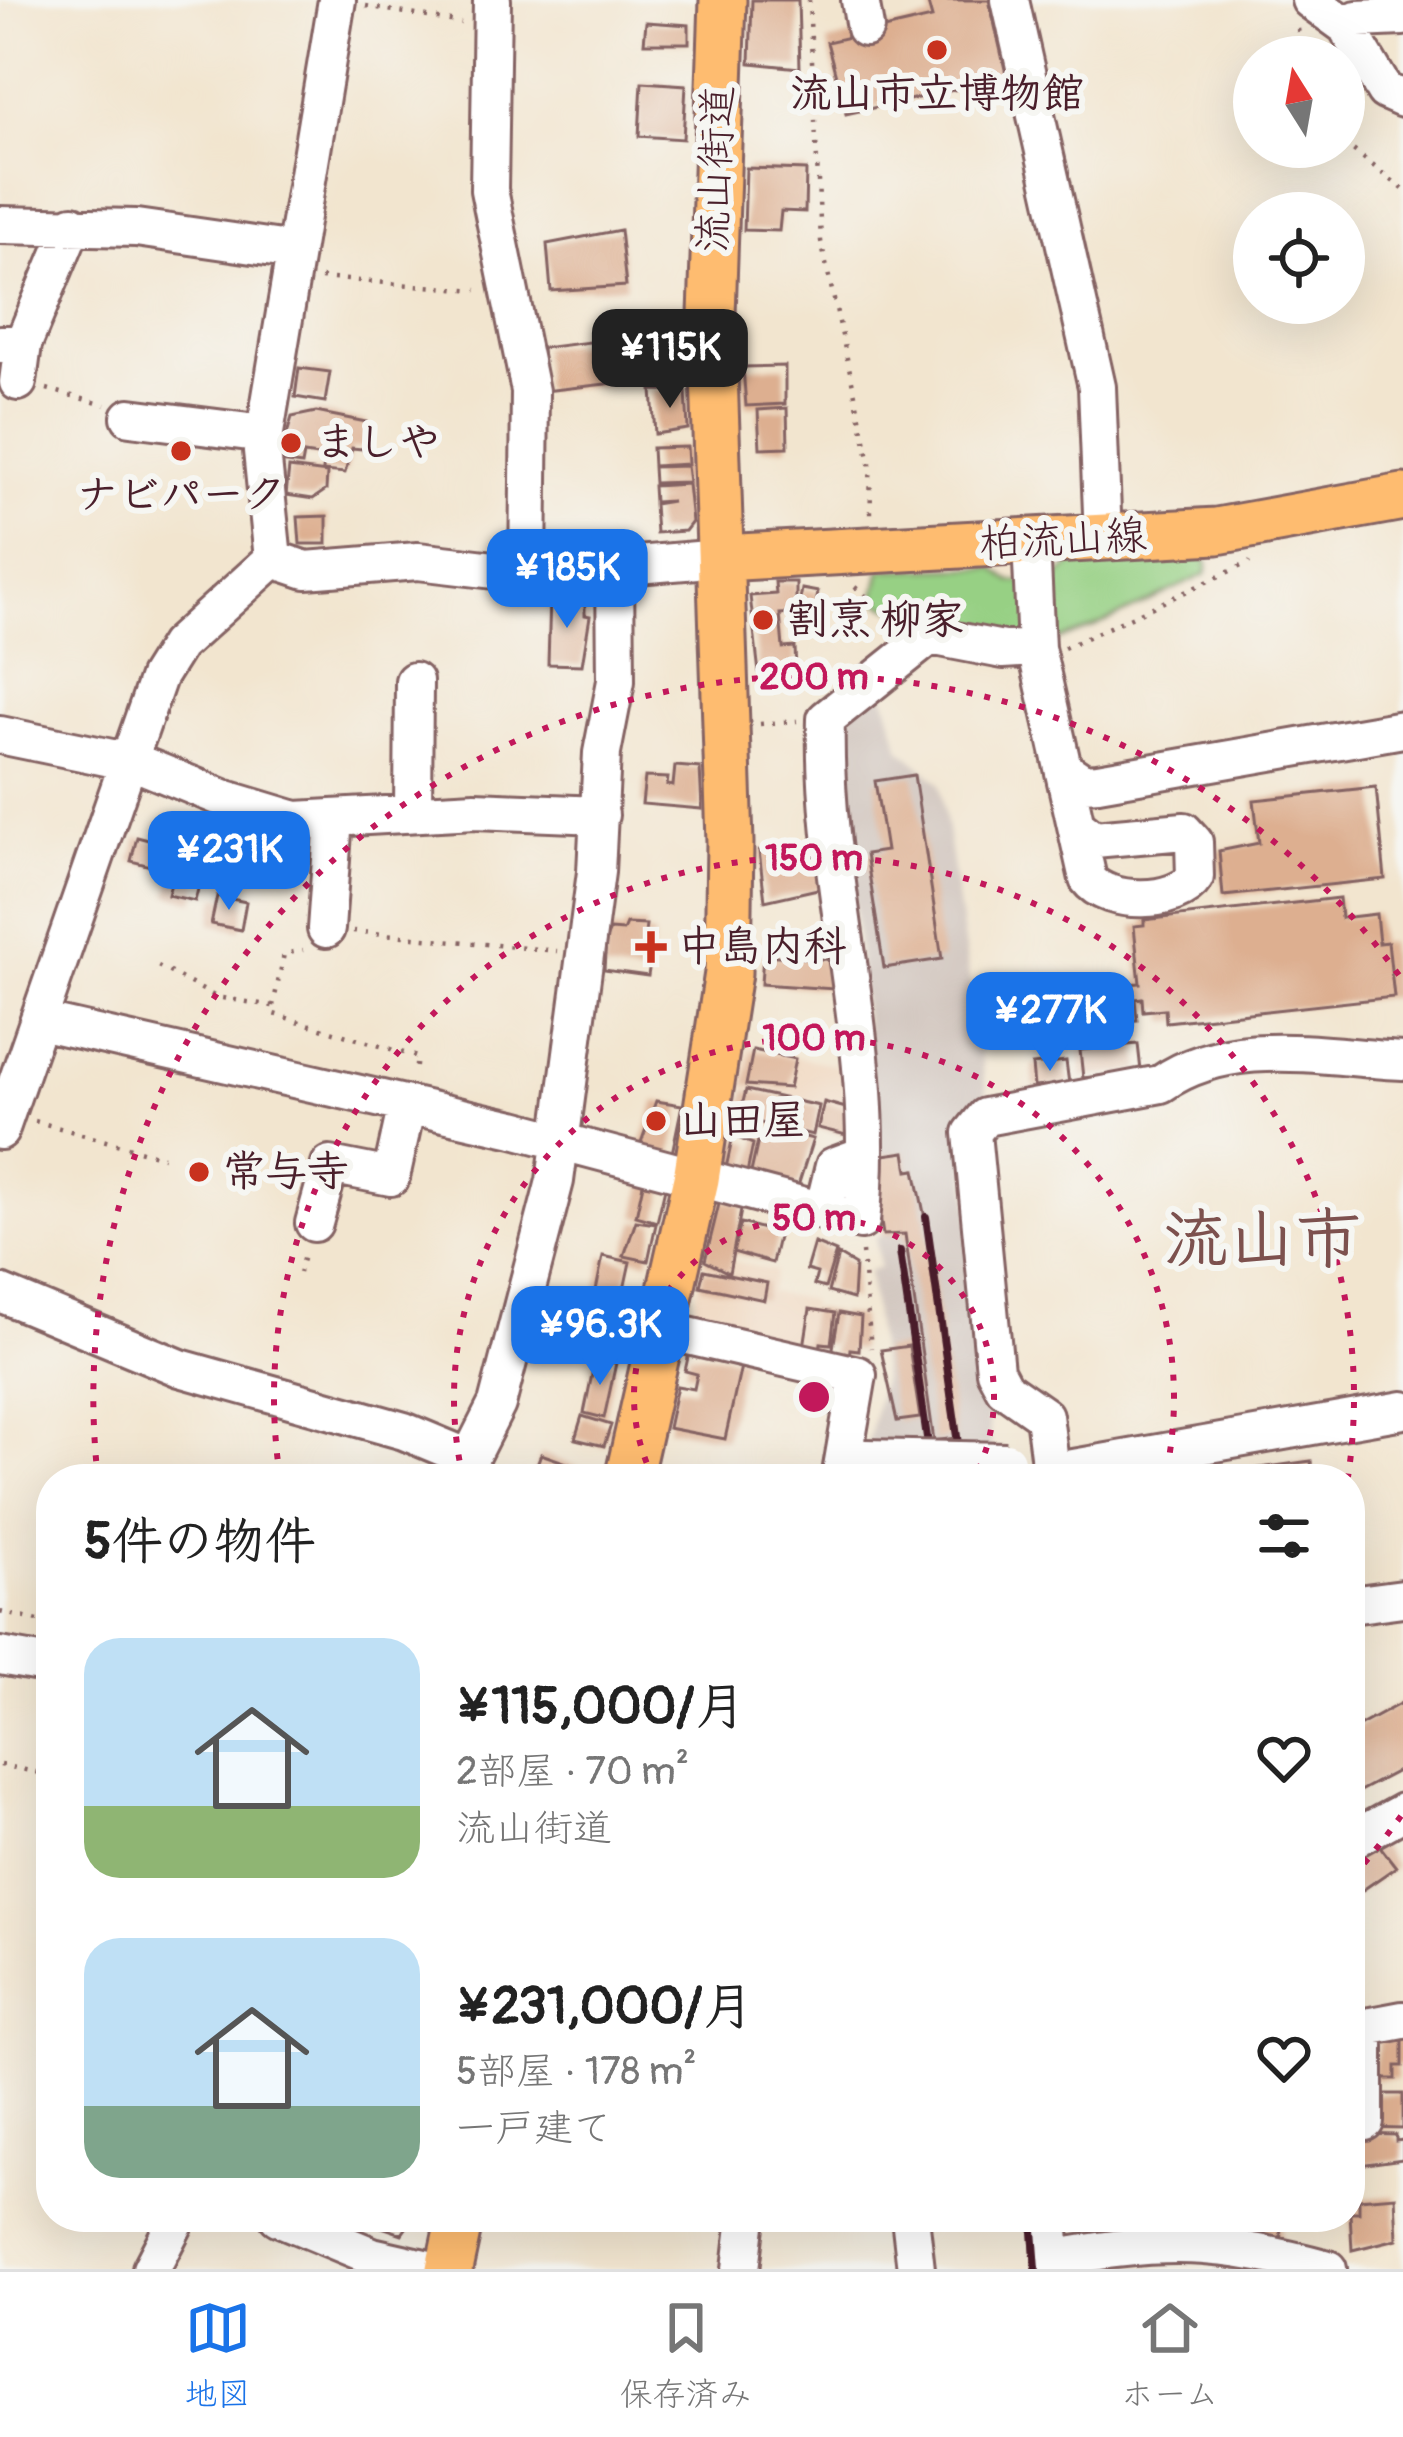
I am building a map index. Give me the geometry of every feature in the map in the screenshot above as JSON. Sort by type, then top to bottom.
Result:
[{"type":"main road","name":"流山街道","points":[[631,1464],[696,1179],[723,1034],[731,914],[712,218],[723,0]]},
{"type":"main road","name":"柏流山線","points":[[721,558],[1268,526],[1403,497]]},
{"type":"main road","points":[[449,2269],[457,2232]]},
{"type":"street","points":[[273,560],[262,471],[266,434],[336,0]]},
{"type":"street","points":[[1010,0],[1098,398],[1102,538]]},
{"type":"street","points":[[1310,0],[1346,26],[1384,91],[1403,99]]},
{"type":"street","points":[[491,14],[488,190],[530,391],[528,574]]},
{"type":"street","points":[[1346,26],[1357,19],[1403,16]]},
{"type":"street","points":[[18,382],[11,344],[73,224]]},
{"type":"street","points":[[0,225],[152,230],[293,263]]},
{"type":"street","points":[[130,417],[266,434]]},
{"type":"street","points":[[1031,542],[1036,648],[1076,825]]},
{"type":"street","points":[[273,560],[306,570],[418,561],[528,574],[721,558]]},
{"type":"street","points":[[3,1122],[158,676],[178,645],[273,560]]},
{"type":"street","points":[[475,1464],[546,1230],[562,1143],[586,954],[602,753],[616,681],[615,568]]},
{"type":"street","points":[[39,1021],[514,1130],[860,1220],[864,1155],[850,964],[825,796],[826,719],[929,636],[989,648],[1036,648]]},
{"type":"street","points":[[412,812],[414,681]]},
{"type":"street","points":[[1066,771],[1084,783],[1098,782],[1403,729]]},
{"type":"street","points":[[0,735],[126,760],[280,818],[412,812],[600,815]]},
{"type":"street","points":[[326,928],[334,818]]},
{"type":"street","points":[[1050,1464],[1044,1416],[1004,1388],[995,1371],[972,1133],[985,1117],[1162,1084],[1182,1070],[1229,1053],[1403,1061]]},
{"type":"street","points":[[314,1223],[330,1165],[391,1178],[406,1108]]},
{"type":"street","points":[[823,1211],[834,1166],[864,1155]]},
{"type":"street","points":[[0,1293],[180,1368],[404,1431],[462,1464]]},
{"type":"street","points":[[662,1330],[857,1380],[852,1464]]},
{"type":"street","points":[[1134,1464],[1332,1435],[1403,1410]]},
{"type":"street","points":[[948,1464],[1006,1461]]},
{"type":"street","points":[[1365,1603],[1403,1598]]},
{"type":"street","points":[[0,1656],[36,1663]]},
{"type":"street","points":[[1365,1833],[1403,1812]]},
{"type":"street","points":[[1365,2027],[1403,2020]]},
{"type":"street","points":[[151,2269],[170,2232]]},
{"type":"street","points":[[314,2232],[372,2256],[429,2269]]},
{"type":"street","points":[[741,2269],[745,2232]]},
{"type":"street","points":[[912,2232],[916,2269]]},
{"type":"street","points":[[1050,2232],[1053,2264],[1132,2243],[1246,2246],[1328,2269]]},
{"type":"path","points":[[336,0],[491,14]]},
{"type":"path","points":[[809,0],[821,242],[870,462],[855,551],[840,575],[894,621],[929,636]]},
{"type":"path","points":[[1365,159],[1403,189]]},
{"type":"path","points":[[293,263],[511,291]]},
{"type":"path","points":[[18,382],[130,411],[130,417]]},
{"type":"path","points":[[1036,648],[1057,651],[1238,572],[1260,554],[1268,526]]},
{"type":"path","points":[[747,725],[826,719]]},
{"type":"path","points":[[406,1108],[417,1057],[274,1014],[284,954],[323,946],[326,928],[586,954]]},
{"type":"path","points":[[158,966],[216,997],[273,1006]]},
{"type":"path","points":[[3,1122],[163,1156]]},
{"type":"path","points":[[857,1380],[875,1378],[860,1220]]},
{"type":"path","points":[[0,1612],[36,1620]]},
{"type":"path","points":[[0,1766],[36,1772]]},
{"type":"shaded area","points":[[881,683],[901,749],[940,783],[988,1103],[961,1110],[993,1464],[863,1464],[882,1377],[868,1271],[880,1267],[875,1237],[883,1236],[840,735],[856,704]]},
{"type":"shaded area","points":[[748,1047],[851,1068],[855,1130],[846,1135],[817,1128],[821,1104],[741,1087]]},
{"type":"shaded area","points":[[719,1197],[743,1204],[730,1261],[775,1271],[770,1292],[810,1300],[802,1355],[688,1329]]},
{"type":"green space","points":[[1202,555],[1208,563],[1206,574],[1061,639],[1020,641],[966,632],[874,599],[881,570],[994,568],[1011,582],[1054,580],[1072,564]]},
{"type":"building","points":[[752,0],[798,0],[800,68],[750,63]]},
{"type":"building","points":[[927,0],[989,0],[1007,78],[846,114],[827,42],[932,18]]},
{"type":"building","points":[[646,22],[689,25],[689,43],[644,43]]},
{"type":"building","points":[[642,82],[686,85],[683,139],[639,136]]},
{"type":"building","points":[[746,168],[806,170],[805,212],[781,211],[779,231],[744,230]]},
{"type":"building","points":[[620,230],[626,286],[551,291],[547,244]]},
{"type":"building","points":[[684,330],[685,375],[544,391],[542,348]]},
{"type":"building","points":[[785,366],[785,404],[746,406],[743,367]]},
{"type":"building","points":[[299,368],[330,372],[325,402],[295,397]]},
{"type":"building","points":[[652,390],[686,391],[688,429],[655,434]]},
{"type":"building","points":[[787,408],[788,447],[760,448],[758,410]]},
{"type":"building","points":[[316,412],[366,422],[363,449],[352,448],[345,473],[323,471],[324,457],[304,454],[302,465],[279,462],[292,417]]},
{"type":"building","points":[[687,447],[688,464],[653,466],[652,448]]},
{"type":"building","points":[[687,466],[689,482],[654,483],[653,467]]},
{"type":"building","points":[[289,468],[327,473],[326,490],[313,499],[286,495]]},
{"type":"building","points":[[688,484],[692,522],[685,531],[656,533],[654,504],[672,501],[654,502],[653,486]]},
{"type":"building","points":[[327,516],[327,544],[300,544],[298,517]]},
{"type":"building","points":[[775,582],[796,582],[796,613],[780,614],[783,648],[795,647],[796,671],[759,673],[750,596],[776,594]]},
{"type":"building","points":[[802,589],[818,592],[813,624],[796,622]]},
{"type":"building","points":[[550,597],[585,598],[585,615],[590,616],[582,665],[548,664]]},
{"type":"building","points":[[675,766],[700,768],[702,809],[642,804],[645,777],[668,778],[667,785],[673,786]]},
{"type":"building","points":[[914,775],[942,959],[884,968],[866,854],[886,851],[875,781]]},
{"type":"building","points":[[1376,787],[1385,879],[1223,896],[1219,851],[1259,843],[1254,800]]},
{"type":"building","points":[[137,837],[210,856],[204,880],[131,861]]},
{"type":"building","points":[[817,845],[822,888],[765,901],[759,851]]},
{"type":"building","points":[[173,875],[200,881],[195,901],[168,895]]},
{"type":"building","points":[[217,896],[246,902],[241,930],[211,924]]},
{"type":"building","points":[[1339,898],[1341,918],[1376,914],[1379,943],[1388,942],[1394,997],[1166,1022],[1165,1009],[1143,1011],[1142,998],[1135,999],[1137,1020],[1080,1024],[1075,987],[1140,983],[1134,926],[1144,925],[1144,920]]},
{"type":"building","points":[[626,924],[646,925],[645,934],[654,935],[648,976],[604,970],[610,930],[623,931]]},
{"type":"building","points":[[763,955],[836,960],[834,989],[761,984]]},
{"type":"building","points":[[1138,1044],[1141,1071],[1083,1078],[1080,1050]]},
{"type":"building","points":[[753,1050],[795,1059],[789,1088],[746,1085]]},
{"type":"building","points":[[1066,1061],[1069,1084],[1034,1087],[1032,1065]]},
{"type":"building","points":[[746,1090],[819,1106],[813,1135],[739,1118]]},
{"type":"building","points":[[656,1101],[682,1105],[671,1158],[639,1148]]},
{"type":"building","points":[[824,1102],[853,1110],[855,1130],[846,1135],[818,1128]]},
{"type":"building","points":[[786,1132],[813,1139],[798,1186],[750,1177],[759,1136],[785,1137]]},
{"type":"building","points":[[733,1136],[753,1144],[747,1173],[726,1168]]},
{"type":"building","points":[[905,1152],[908,1171],[915,1170],[925,1218],[955,1438],[934,1441],[905,1234],[883,1235],[874,1177],[877,1156]]},
{"type":"building","points":[[644,1179],[666,1184],[657,1222],[636,1216]]},
{"type":"building","points":[[720,1200],[742,1205],[729,1273],[705,1261]]},
{"type":"building","points":[[636,1221],[656,1224],[648,1261],[624,1256]]},
{"type":"building","points":[[741,1223],[779,1233],[772,1263],[733,1252]]},
{"type":"building","points":[[814,1243],[836,1252],[825,1288],[814,1285],[817,1273],[806,1270]]},
{"type":"building","points":[[838,1255],[855,1265],[853,1299],[828,1292]]},
{"type":"building","points":[[603,1256],[630,1262],[617,1322],[591,1315]]},
{"type":"building","points":[[704,1270],[767,1283],[764,1300],[700,1286]]},
{"type":"building","points":[[810,1309],[835,1313],[831,1344],[821,1343],[820,1349],[804,1347]]},
{"type":"building","points":[[839,1313],[861,1317],[859,1350],[850,1349],[849,1357],[832,1354]]},
{"type":"building","points":[[909,1346],[920,1418],[897,1421],[881,1350]]},
{"type":"building","points":[[689,1353],[743,1357],[725,1439],[668,1428],[677,1386],[694,1389],[697,1374],[685,1371]]},
{"type":"building","points":[[595,1360],[616,1363],[604,1418],[584,1413]]},
{"type":"building","points":[[582,1416],[611,1425],[604,1446],[575,1439]]},
{"type":"building","points":[[541,1454],[570,1464],[537,1464]]},
{"type":"building","points":[[1403,1702],[1403,1768],[1365,1788],[1365,1723]]},
{"type":"building","points":[[1379,1845],[1396,1867],[1365,1888],[1365,1851]]},
{"type":"building","points":[[1379,2040],[1403,2040],[1403,2066],[1396,2066],[1396,2079],[1372,2079]]},
{"type":"building","points":[[1370,2094],[1403,2094],[1403,2129],[1369,2128]]},
{"type":"building","points":[[1365,2134],[1396,2135],[1396,2141],[1403,2140],[1403,2159],[1365,2164]]},
{"type":"building","points":[[1395,2196],[1397,2239],[1352,2250],[1351,2232],[1365,2232],[1365,2198]]},
{"type":"building","points":[[1259,2232],[1281,2232],[1281,2241],[1259,2242]]},
{"type":"railway","points":[[926,1217],[961,1464]]},
{"type":"railway","points":[[900,1251],[931,1464]]},
{"type":"railway","points":[[1033,2232],[1036,2269]]},
{"type":"place","name":"流山市立博物館","points":[[937,50]]},
{"type":"place","name":"ましや","points":[[291,443]]},
{"type":"place","name":"ナビパーク","points":[[181,451]]},
{"type":"place","name":"割烹 柳家","points":[[763,620]]},
{"type":"place","name":"中島内科","points":[[651,947]]},
{"type":"place","name":"山田屋","points":[[656,1121]]},
{"type":"place","name":"常与寺","points":[[199,1172]]},
{"type":"district","name":"流山市","points":[[1262,1240]]}]
